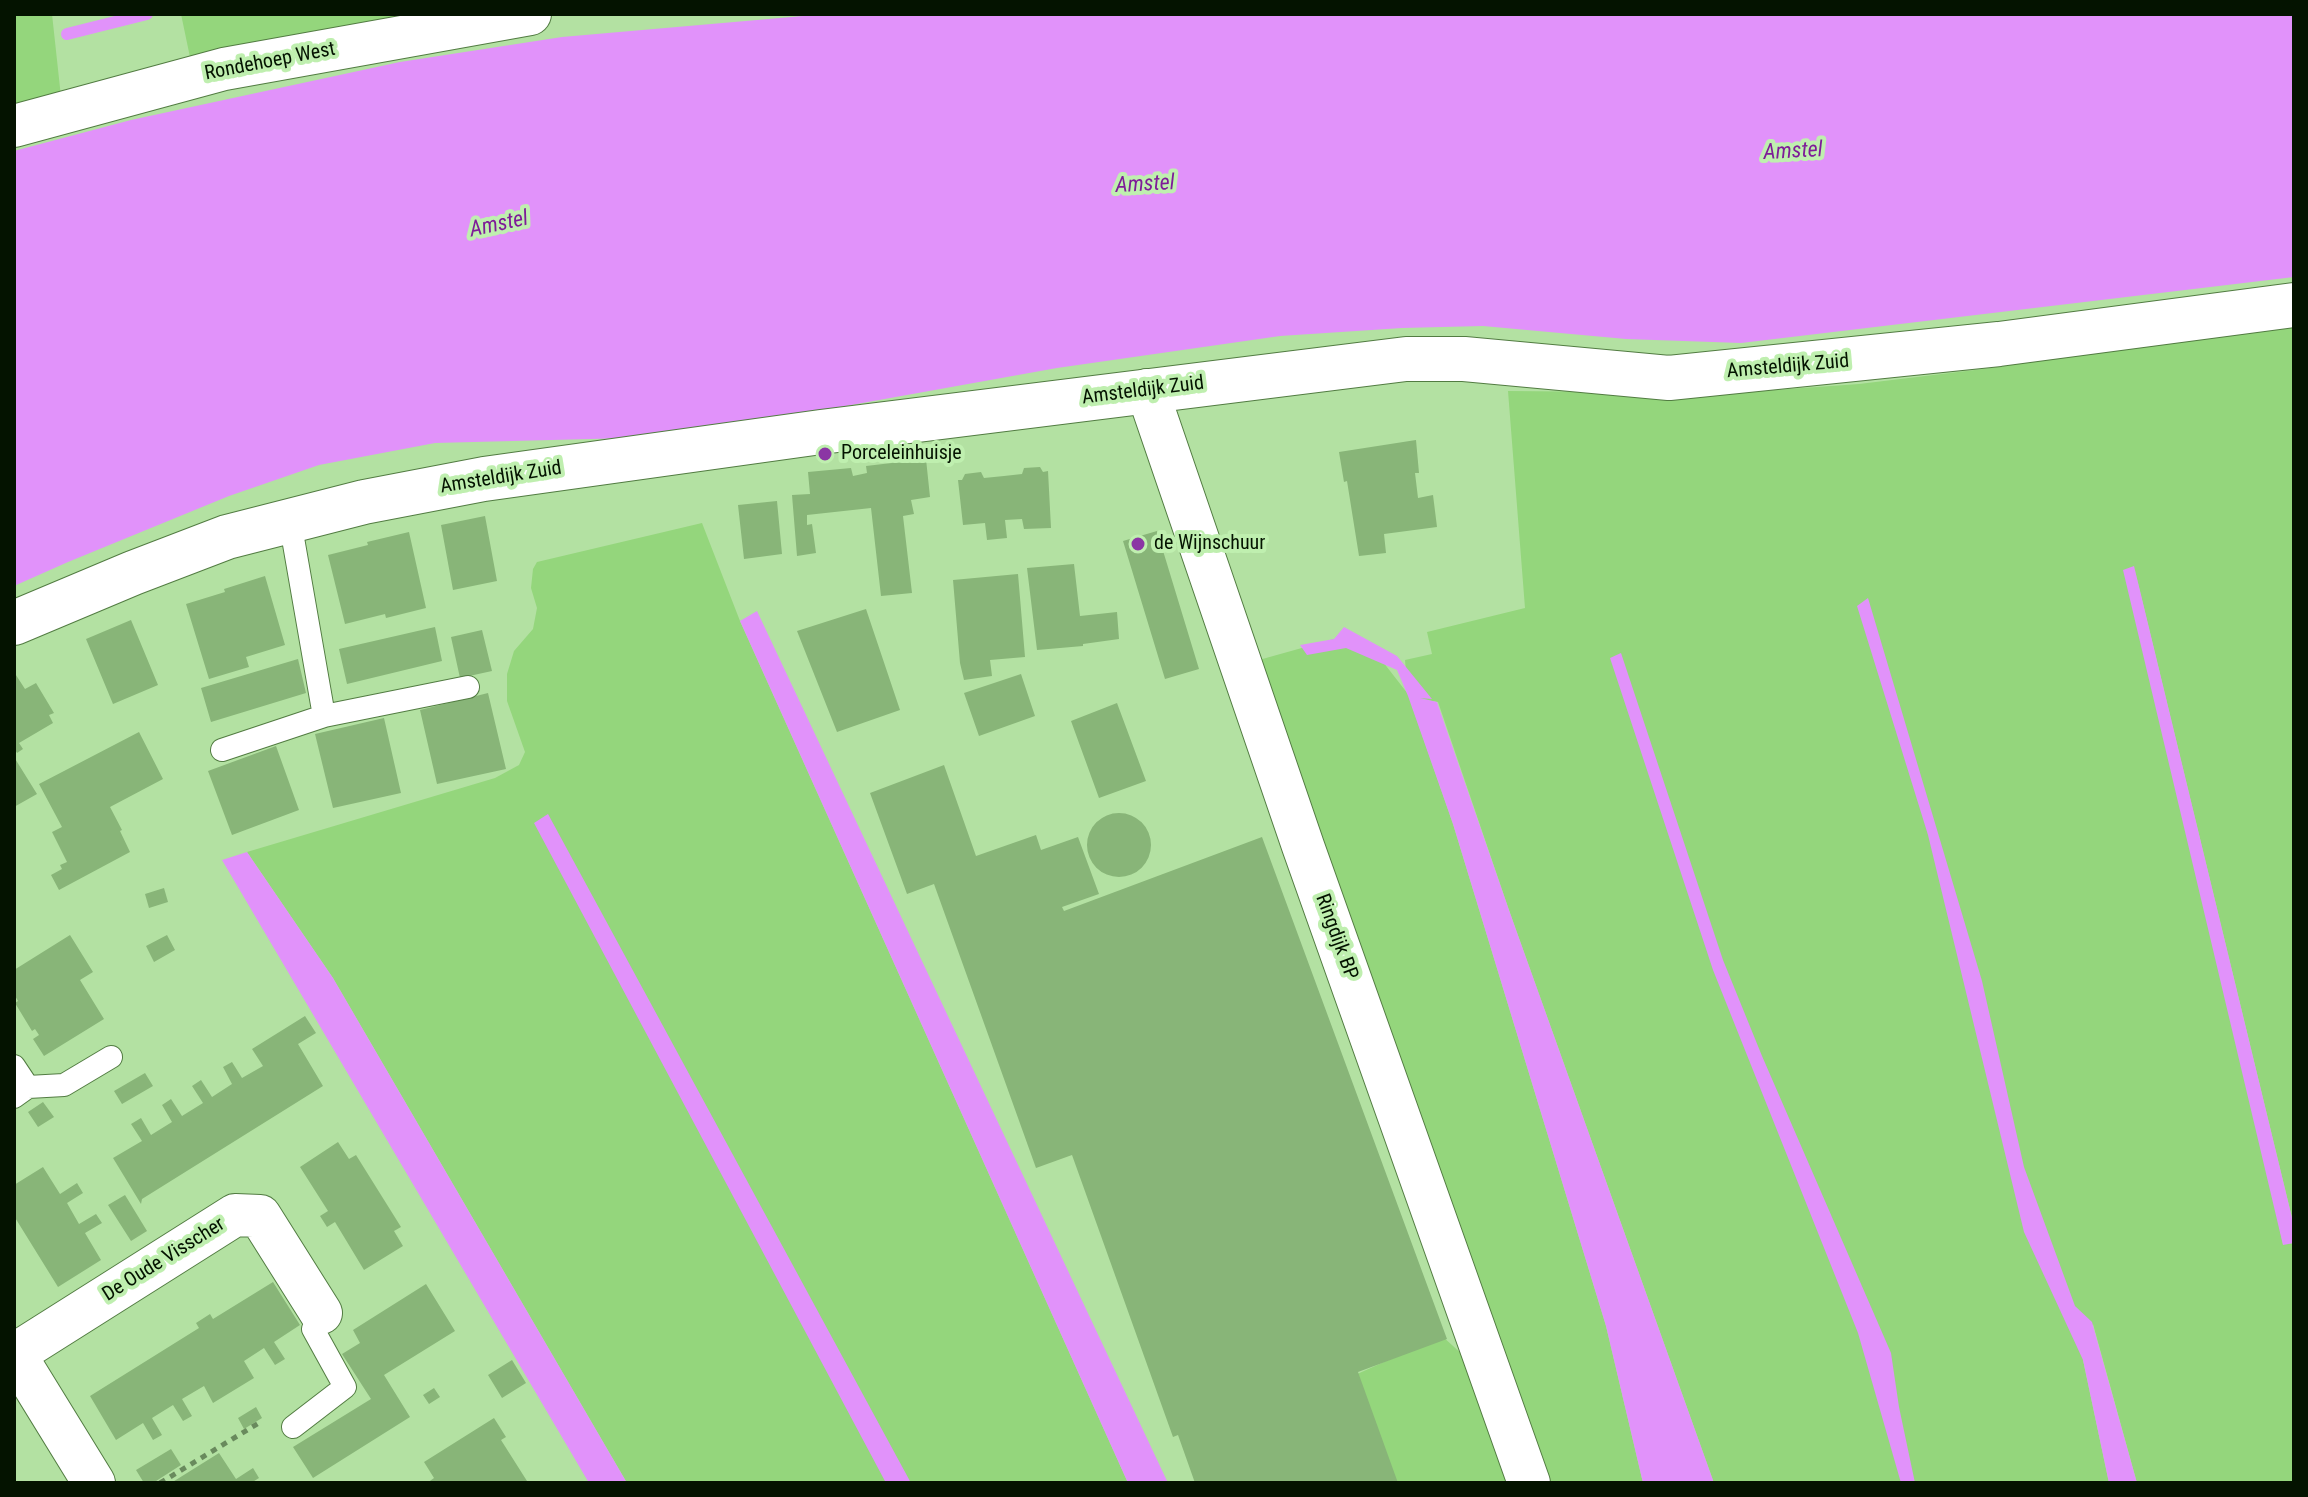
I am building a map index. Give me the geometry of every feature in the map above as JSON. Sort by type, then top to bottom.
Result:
[{"type":"street","name":"Rondehoep West","points":[[14,126],[224,69],[530,14]]},
{"type":"street","name":"Amsteldijk Zuid","points":[[14,623],[227,537],[364,502],[484,479],[821,432],[1406,359],[1464,359],[1669,378],[1999,344],[2294,305]]},
{"type":"street","name":"Ringdijk BP","points":[[1147,390],[1303,846],[1529,1483]]},
{"type":"street","name":"De Oude Visscher","points":[[94,1483],[15,1354],[235,1215],[260,1216],[321,1313]]},
{"type":"lane","points":[[290,521],[324,716]]},
{"type":"lane","points":[[222,750],[324,716],[468,687]]},
{"type":"lane","points":[[14,1066],[21,1092],[64,1085],[111,1057]]},
{"type":"lane","points":[[293,1427],[345,1387],[313,1329],[321,1313]]},
{"type":"path","points":[[160,1483],[271,1415],[293,1427]]},
{"type":"green space","points":[[14,14],[52,14],[61,97],[14,112]]},
{"type":"green space","points":[[181,14],[424,14],[191,62]]},
{"type":"green space","points":[[2294,323],[2294,1226],[2134,567],[2283,1244],[2294,1243],[2294,1483],[2137,1483],[2093,1324],[2083,1360],[2109,1483],[1714,1483],[1510,913],[1438,702],[1409,697],[1453,824],[1606,1326],[1643,1483],[1534,1483],[1241,665],[1334,639],[1369,644],[1408,694],[1405,660],[1432,654],[1427,632],[1525,608],[1508,391],[1732,393],[1859,384]]},
{"type":"green space","points":[[702,523],[740,621],[1128,1483],[627,1483],[333,978],[247,852],[495,778],[519,765],[525,752],[507,701],[507,674],[514,651],[533,629],[537,608],[531,588],[537,562]]},
{"type":"green space","points":[[1442,1336],[1474,1365],[1516,1483],[1393,1483],[1355,1375]]},
{"type":"water","name":"Amstel","points":[[826,14],[2294,14],[2294,277],[1741,343],[1626,339],[1483,326],[1280,336],[1057,368],[829,409],[629,438],[435,443],[319,465],[229,496],[14,586],[14,151],[131,120],[400,62],[562,37]]},
{"type":"water","points":[[2134,566],[2294,1226],[2294,1243],[2283,1245],[2123,570]]},
{"type":"water","points":[[1868,598],[1982,981],[2024,1167],[2075,1306],[2092,1322],[2137,1483],[2109,1483],[2083,1360],[2024,1232],[1928,835],[1857,606]]},
{"type":"water","points":[[757,611],[1168,1483],[1128,1483],[740,621]]},
{"type":"water","points":[[1344,627],[1397,656],[1432,699],[1420,698],[1437,702],[1714,1483],[1643,1483],[1606,1326],[1453,824],[1408,696],[1397,670],[1346,648],[1307,655],[1300,645],[1334,639]]},
{"type":"water","points":[[1621,653],[1723,960],[1891,1353],[1915,1483],[1901,1483],[1858,1333],[1713,970],[1610,658]]},
{"type":"water","points":[[548,814],[911,1483],[886,1483],[534,823]]},
{"type":"water","points":[[247,852],[333,978],[627,1483],[589,1483],[222,860]]},
{"type":"building","points":[[1416,440],[1418,498],[1433,495],[1437,527],[1384,534],[1386,553],[1359,556],[1339,452]]},
{"type":"building","points":[[926,459],[930,497],[911,500],[914,514],[903,516],[912,593],[881,596],[871,508],[807,515],[807,525],[812,524],[816,553],[797,556],[792,495],[810,494],[808,472],[851,468],[853,476],[867,473],[866,466]]},
{"type":"building","points":[[1040,467],[1043,472],[1048,471],[1051,528],[1024,529],[1022,519],[1005,520],[1007,538],[987,540],[985,523],[963,525],[958,480],[962,480],[965,474],[981,472],[984,478],[1022,474],[1024,468]]},
{"type":"building","points":[[777,501],[782,554],[744,559],[738,505]]},
{"type":"building","points":[[485,516],[497,581],[453,590],[441,525]]},
{"type":"building","points":[[1157,531],[1199,669],[1165,679],[1123,541]]},
{"type":"building","points":[[409,532],[426,608],[345,624],[328,555]]},
{"type":"building","points":[[1074,564],[1080,616],[1117,612],[1119,639],[1037,650],[1027,568]]},
{"type":"building","points":[[1018,574],[1025,657],[990,660],[992,676],[964,680],[953,580]]},
{"type":"building","points":[[265,576],[285,645],[246,657],[249,667],[209,679],[186,604]]},
{"type":"building","points":[[866,609],[900,710],[837,732],[797,631]]},
{"type":"building","points":[[131,620],[158,685],[113,704],[86,639]]},
{"type":"building","points":[[435,627],[442,661],[347,684],[339,649]]},
{"type":"building","points":[[482,630],[492,671],[460,678],[451,637]]},
{"type":"building","points":[[298,659],[306,693],[211,722],[201,688]]},
{"type":"building","points":[[14,672],[25,689],[36,683],[54,713],[49,715],[53,723],[19,743],[23,749],[17,753],[14,748]]},
{"type":"building","points":[[1021,674],[1035,716],[979,736],[964,693]]},
{"type":"building","points":[[488,693],[506,769],[437,784],[420,710]]},
{"type":"building","points":[[1117,703],[1146,781],[1099,798],[1071,721]]},
{"type":"building","points":[[384,718],[401,793],[333,808],[315,734]]},
{"type":"building","points":[[139,732],[163,779],[110,807],[130,852],[59,890],[51,875],[67,862],[52,832],[62,827],[39,784]]},
{"type":"building","points":[[276,746],[299,810],[232,835],[208,771]]},
{"type":"building","points":[[14,757],[37,794],[14,807]]},
{"type":"building","points":[[944,765],[976,856],[1036,835],[1041,850],[1078,837],[1099,894],[1062,907],[1064,911],[1262,837],[1447,1339],[1358,1372],[1398,1483],[1195,1483],[1178,1435],[1173,1437],[1072,1155],[1036,1168],[934,884],[907,894],[870,793]]},
{"type":"building","points":[[1119,813],[1137,819],[1145,827],[1151,845],[1145,863],[1137,871],[1119,877],[1101,871],[1093,863],[1087,845],[1093,827],[1101,819]]},
{"type":"building","points":[[164,888],[168,902],[149,908],[145,894]]},
{"type":"building","points":[[70,935],[93,972],[80,980],[104,1019],[44,1056],[33,1039],[39,1035],[35,1029],[32,1031],[15,1003],[18,1001],[14,994],[14,970]]},
{"type":"building","points":[[167,935],[175,950],[154,962],[146,946]]},
{"type":"building","points":[[305,1016],[316,1033],[298,1044],[323,1086],[142,1199],[141,1204],[113,1158],[142,1141],[131,1124],[141,1118],[151,1135],[172,1122],[162,1105],[171,1099],[182,1116],[203,1103],[192,1086],[201,1080],[212,1097],[232,1084],[223,1067],[232,1062],[242,1078],[263,1066],[252,1049]]},
{"type":"building","points":[[145,1073],[153,1086],[122,1104],[114,1091]]},
{"type":"building","points":[[43,1102],[54,1117],[38,1127],[28,1112]]},
{"type":"building","points":[[338,1142],[349,1159],[356,1155],[401,1227],[394,1231],[403,1246],[364,1270],[335,1222],[327,1227],[320,1216],[328,1211],[300,1167]]},
{"type":"building","points":[[43,1167],[60,1194],[77,1183],[83,1193],[67,1203],[79,1224],[96,1214],[102,1223],[85,1233],[101,1260],[58,1287],[14,1216],[14,1185]]},
{"type":"building","points":[[125,1195],[147,1231],[131,1241],[108,1205]]},
{"type":"building","points":[[273,1282],[300,1325],[274,1342],[285,1359],[275,1365],[264,1348],[244,1361],[254,1378],[213,1403],[204,1386],[182,1399],[192,1416],[183,1421],[173,1405],[152,1418],[162,1435],[153,1440],[143,1423],[116,1440],[90,1396],[199,1328],[196,1323],[210,1314],[213,1319]]},
{"type":"building","points":[[426,1284],[455,1331],[384,1375],[410,1417],[313,1478],[293,1447],[371,1399],[342,1354],[360,1343],[353,1330]]},
{"type":"building","points":[[512,1360],[526,1383],[502,1398],[488,1375]]},
{"type":"building","points":[[434,1388],[440,1397],[429,1404],[423,1395]]},
{"type":"building","points":[[256,1407],[262,1418],[244,1429],[238,1418]]},
{"type":"building","points":[[494,1418],[506,1437],[501,1440],[527,1481],[427,1483],[434,1478],[424,1462]]},
{"type":"building","points":[[171,1449],[181,1465],[153,1483],[144,1483],[136,1470]]},
{"type":"building","points":[[219,1453],[236,1479],[253,1468],[259,1478],[251,1483],[171,1483]]},
{"type":"waterway","points":[[67,34],[147,14]]},
{"type":"place","name":"Porceleinhuisje","points":[[825,454]]},
{"type":"place","name":"de Wijnschuur","points":[[1138,544]]}]
